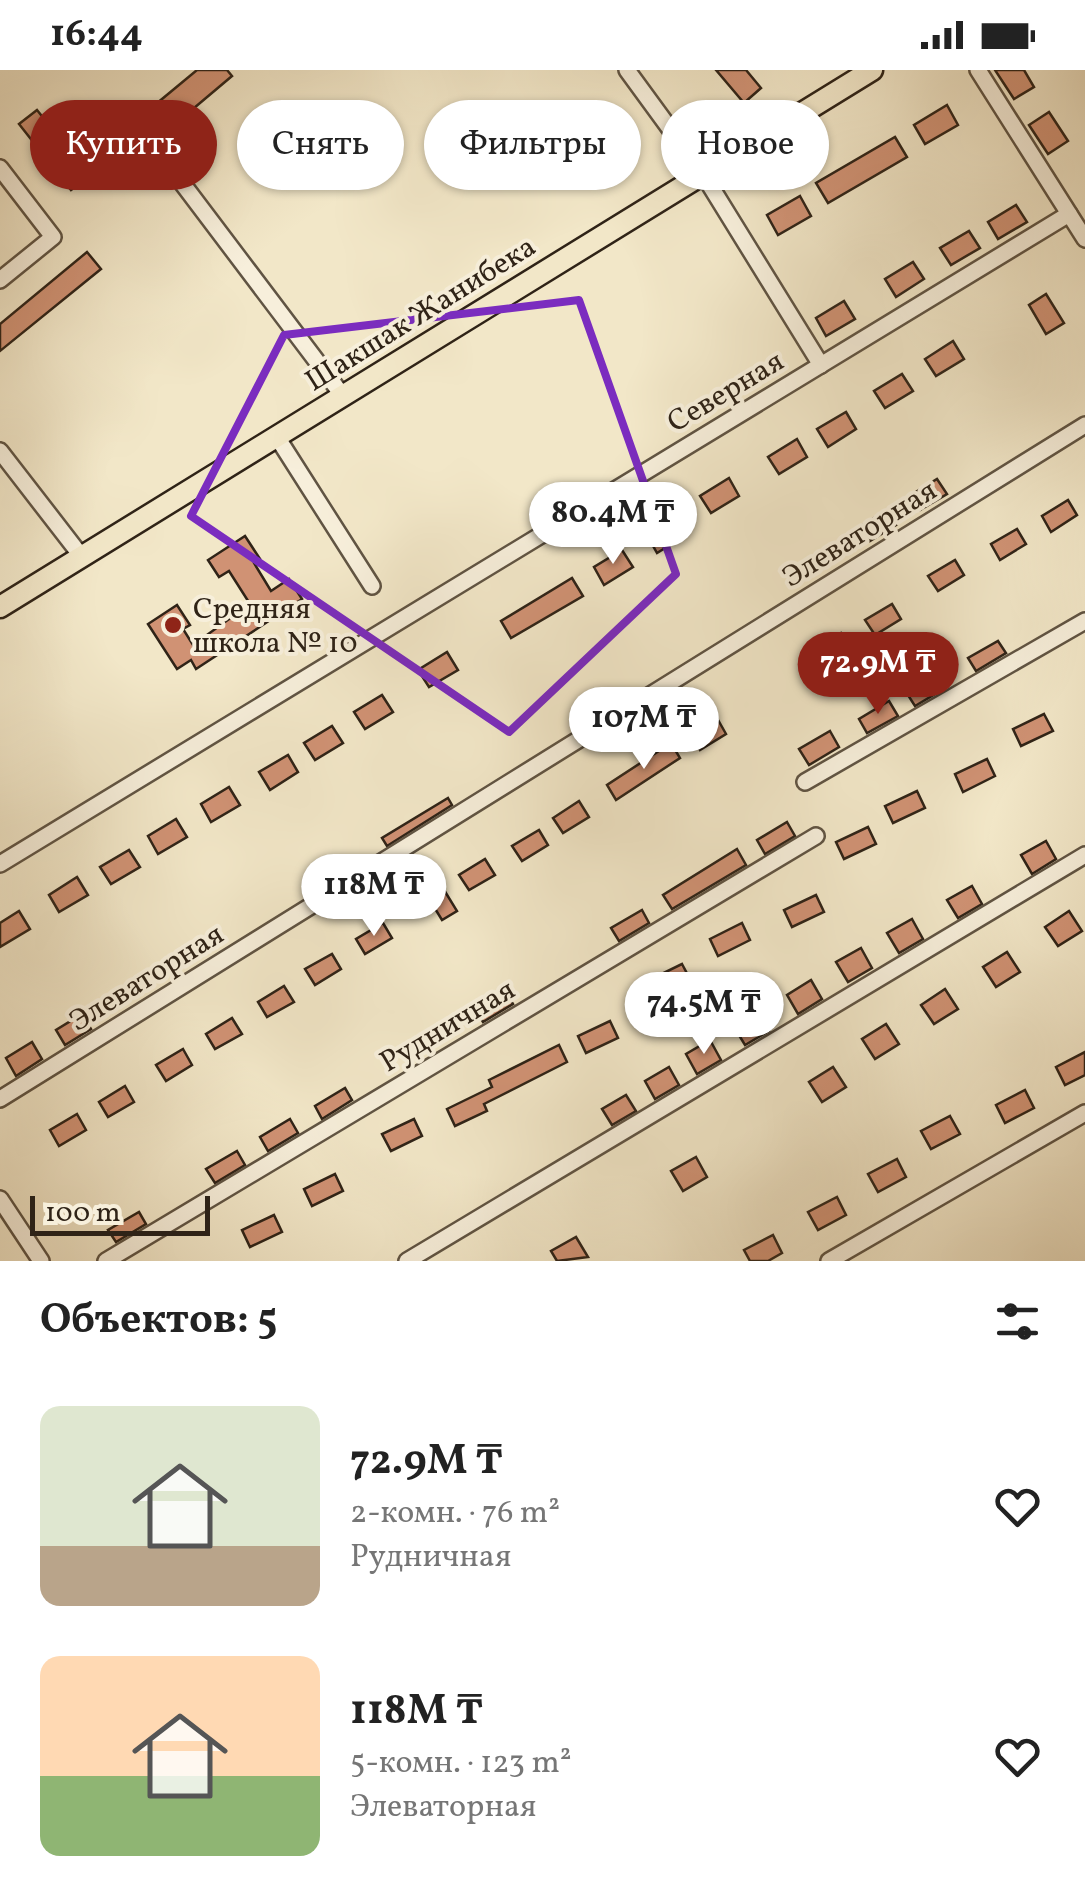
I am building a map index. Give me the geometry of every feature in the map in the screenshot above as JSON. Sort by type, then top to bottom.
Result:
[{"type":"main road","name":"Шакшак Жанибека","points":[[823,100],[872,70]]},
{"type":"main road","name":"Шакшак Жанибека","points":[[0,607],[676,190]]},
{"type":"street","points":[[627,70],[661,117]]},
{"type":"street","points":[[978,70],[1085,239]]},
{"type":"street","points":[[0,168],[53,237],[0,280]]},
{"type":"street","points":[[187,190],[343,396]]},
{"type":"street","points":[[712,190],[820,365]]},
{"type":"street","name":"Северная","points":[[0,864],[1069,214]]},
{"type":"street","name":"Элеваторная","points":[[0,1100],[1085,425]]},
{"type":"street","points":[[277,436],[372,586]]},
{"type":"street","points":[[0,451],[82,557]]},
{"type":"street","points":[[805,782],[1085,621]]},
{"type":"street","name":"Рудничная","points":[[106,1261],[816,836]]},
{"type":"street","points":[[408,1261],[1085,855]]},
{"type":"street","points":[[829,1261],[1085,1113]]},
{"type":"street","points":[[0,1199],[40,1261]]},
{"type":"highlighted area","points":[[579,300],[676,574],[509,732],[191,516],[284,335]]},
{"type":"building","points":[[197,70],[227,70],[232,76],[204,100],[161,100]]},
{"type":"building","points":[[716,70],[746,70],[761,88],[747,100],[741,100]]},
{"type":"building","points":[[995,70],[1024,70],[1034,87],[1014,99]]},
{"type":"building","points":[[947,105],[958,125],[925,144],[914,125]]},
{"type":"building","points":[[1049,112],[1068,141],[1048,154],[1029,125]]},
{"type":"building","points":[[30,115],[30,138],[19,124]]},
{"type":"building","points":[[895,137],[907,157],[828,203],[820,190],[829,190],[829,175]]},
{"type":"building","points":[[800,196],[811,216],[778,235],[767,215]]},
{"type":"building","points":[[1016,205],[1027,222],[998,239],[988,222]]},
{"type":"building","points":[[969,231],[980,248],[951,265],[940,248]]},
{"type":"building","points":[[87,252],[101,269],[0,351],[0,324]]},
{"type":"building","points":[[913,262],[924,279],[896,297],[885,279]]},
{"type":"building","points":[[1046,294],[1064,323],[1046,334],[1029,305]]},
{"type":"building","points":[[844,301],[855,319],[826,336],[816,318]]},
{"type":"building","points":[[953,341],[964,359],[936,376],[925,359]]},
{"type":"building","points":[[902,374],[913,391],[885,408],[874,391]]},
{"type":"building","points":[[846,412],[856,429],[828,447],[817,429]]},
{"type":"building","points":[[797,439],[807,457],[779,474],[768,457]]},
{"type":"building","points":[[729,478],[739,496],[711,513],[700,496]]},
{"type":"building","points":[[937,479],[947,494],[920,510],[911,495]]},
{"type":"building","points":[[1068,500],[1077,515],[1051,532],[1042,516]]},
{"type":"building","points":[[887,510],[896,525],[870,541],[861,526]]},
{"type":"building","points":[[675,518],[686,535],[657,553],[647,535]]},
{"type":"building","points":[[1017,529],[1026,544],[1000,560],[991,544]]},
{"type":"building","points":[[245,536],[260,559],[254,563],[271,591],[289,579],[302,599],[196,669],[191,660],[177,669],[148,624],[177,605],[190,625],[183,629],[193,645],[250,604],[229,571],[219,577],[208,560]]},
{"type":"building","points":[[622,550],[633,567],[604,585],[594,567]]},
{"type":"building","points":[[955,560],[964,575],[938,591],[928,576]]},
{"type":"building","points":[[572,578],[583,596],[511,638],[501,621]]},
{"type":"building","points":[[892,604],[901,619],[875,635],[865,620]]},
{"type":"building","points":[[841,633],[850,649],[824,665],[815,650]]},
{"type":"building","points":[[998,641],[1006,653],[976,671],[968,658]]},
{"type":"building","points":[[447,652],[458,670],[429,687],[418,670]]},
{"type":"building","points":[[937,674],[945,688],[915,706],[906,692]]},
{"type":"building","points":[[382,695],[393,712],[365,729],[354,712]]},
{"type":"building","points":[[889,701],[898,716],[867,733],[859,719]]},
{"type":"building","points":[[1044,714],[1053,731],[1021,746],[1013,729]]},
{"type":"building","points":[[717,718],[726,734],[700,750],[691,734]]},
{"type":"building","points":[[332,726],[343,743],[315,760],[304,743]]},
{"type":"building","points":[[830,731],[839,747],[809,765],[799,749]]},
{"type":"building","points":[[671,743],[680,758],[616,800],[607,785]]},
{"type":"building","points":[[288,755],[298,772],[270,790],[259,772]]},
{"type":"building","points":[[987,759],[995,776],[963,792],[955,774]]},
{"type":"building","points":[[229,787],[240,805],[211,822],[201,804]]},
{"type":"building","points":[[917,791],[925,808],[893,823],[885,806]]},
{"type":"building","points":[[448,798],[452,805],[387,846],[382,838]]},
{"type":"building","points":[[579,801],[589,817],[563,833],[553,818]]},
{"type":"building","points":[[176,819],[187,837],[158,854],[148,836]]},
{"type":"building","points":[[787,822],[795,836],[765,854],[757,840]]},
{"type":"building","points":[[868,827],[876,844],[844,859],[836,842]]},
{"type":"building","points":[[539,830],[548,845],[522,861],[512,846]]},
{"type":"building","points":[[1046,841],[1056,859],[1032,874],[1021,855]]},
{"type":"building","points":[[737,849],[746,865],[672,909],[663,895]]},
{"type":"building","points":[[129,850],[140,867],[111,884],[100,867]]},
{"type":"building","points":[[485,859],[495,875],[469,890],[459,875]]},
{"type":"building","points":[[77,877],[88,895],[59,912],[49,895]]},
{"type":"building","points":[[441,885],[457,911],[442,920],[426,894]]},
{"type":"building","points":[[972,886],[982,904],[958,918],[947,900]]},
{"type":"building","points":[[816,895],[824,912],[792,927],[784,910]]},
{"type":"building","points":[[642,910],[649,923],[619,941],[611,928]]},
{"type":"building","points":[[19,911],[30,929],[0,947],[0,923]]},
{"type":"building","points":[[1069,911],[1082,931],[1058,946],[1045,927]]},
{"type":"building","points":[[912,919],[923,939],[899,953],[887,933]]},
{"type":"building","points":[[383,923],[392,938],[365,954],[356,939]]},
{"type":"building","points":[[742,923],[750,940],[718,956],[710,939]]},
{"type":"building","points":[[861,948],[872,968],[848,982],[836,962]]},
{"type":"building","points":[[1007,952],[1020,972],[996,987],[983,967]]},
{"type":"building","points":[[332,954],[341,969],[315,985],[305,969]]},
{"type":"building","points":[[682,964],[691,981],[659,996],[651,979]]},
{"type":"building","points":[[811,980],[822,999],[798,1014],[787,995]]},
{"type":"building","points":[[284,986],[294,1002],[267,1017],[258,1002]]},
{"type":"building","points":[[945,989],[958,1009],[934,1024],[921,1005]]},
{"type":"building","points":[[506,992],[513,1004],[483,1022],[476,1010]]},
{"type":"building","points":[[759,1013],[769,1031],[745,1045],[734,1027]]},
{"type":"building","points":[[82,1014],[91,1029],[65,1045],[56,1030]]},
{"type":"building","points":[[232,1018],[242,1034],[215,1049],[206,1034]]},
{"type":"building","points":[[610,1021],[618,1038],[586,1053],[578,1036]]},
{"type":"building","points":[[886,1024],[899,1044],[875,1059],[862,1039]]},
{"type":"building","points":[[710,1040],[721,1060],[697,1074],[686,1054]]},
{"type":"building","points":[[32,1042],[42,1059],[16,1076],[6,1058]]},
{"type":"building","points":[[559,1045],[567,1062],[484,1104],[487,1111],[455,1126],[447,1109],[492,1087],[489,1080]]},
{"type":"building","points":[[183,1049],[192,1065],[166,1081],[156,1065]]},
{"type":"building","points":[[1085,1052],[1085,1075],[1065,1085],[1056,1067]]},
{"type":"building","points":[[669,1067],[679,1085],[655,1099],[645,1081]]},
{"type":"building","points":[[833,1067],[846,1087],[822,1102],[809,1082]]},
{"type":"building","points":[[125,1086],[134,1102],[108,1117],[99,1102]]},
{"type":"building","points":[[345,1088],[352,1100],[322,1119],[315,1106]]},
{"type":"building","points":[[1025,1090],[1034,1108],[1005,1123],[996,1105]]},
{"type":"building","points":[[626,1095],[636,1111],[612,1125],[602,1109]]},
{"type":"building","points":[[77,1114],[86,1130],[59,1146],[50,1130]]},
{"type":"building","points":[[950,1116],[960,1134],[931,1149],[921,1131]]},
{"type":"building","points":[[290,1119],[298,1133],[268,1151],[260,1137]]},
{"type":"building","points":[[414,1119],[422,1136],[391,1151],[382,1134]]},
{"type":"building","points":[[237,1151],[245,1165],[215,1183],[206,1169]]},
{"type":"building","points":[[696,1157],[707,1177],[683,1191],[671,1171]]},
{"type":"building","points":[[897,1159],[906,1177],[878,1192],[868,1174]]},
{"type":"building","points":[[335,1174],[343,1191],[312,1206],[304,1189]]},
{"type":"building","points":[[837,1197],[846,1215],[818,1230],[808,1212]]},
{"type":"building","points":[[139,1212],[146,1224],[116,1242],[108,1230]]},
{"type":"building","points":[[274,1215],[282,1232],[250,1247],[242,1230]]},
{"type":"building","points":[[773,1235],[782,1253],[768,1261],[750,1261],[744,1250]]},
{"type":"building","points":[[576,1237],[588,1257],[557,1261],[551,1251]]},
{"type":"place","name":"Средняя школа № 10","points":[[173,625]]}]
